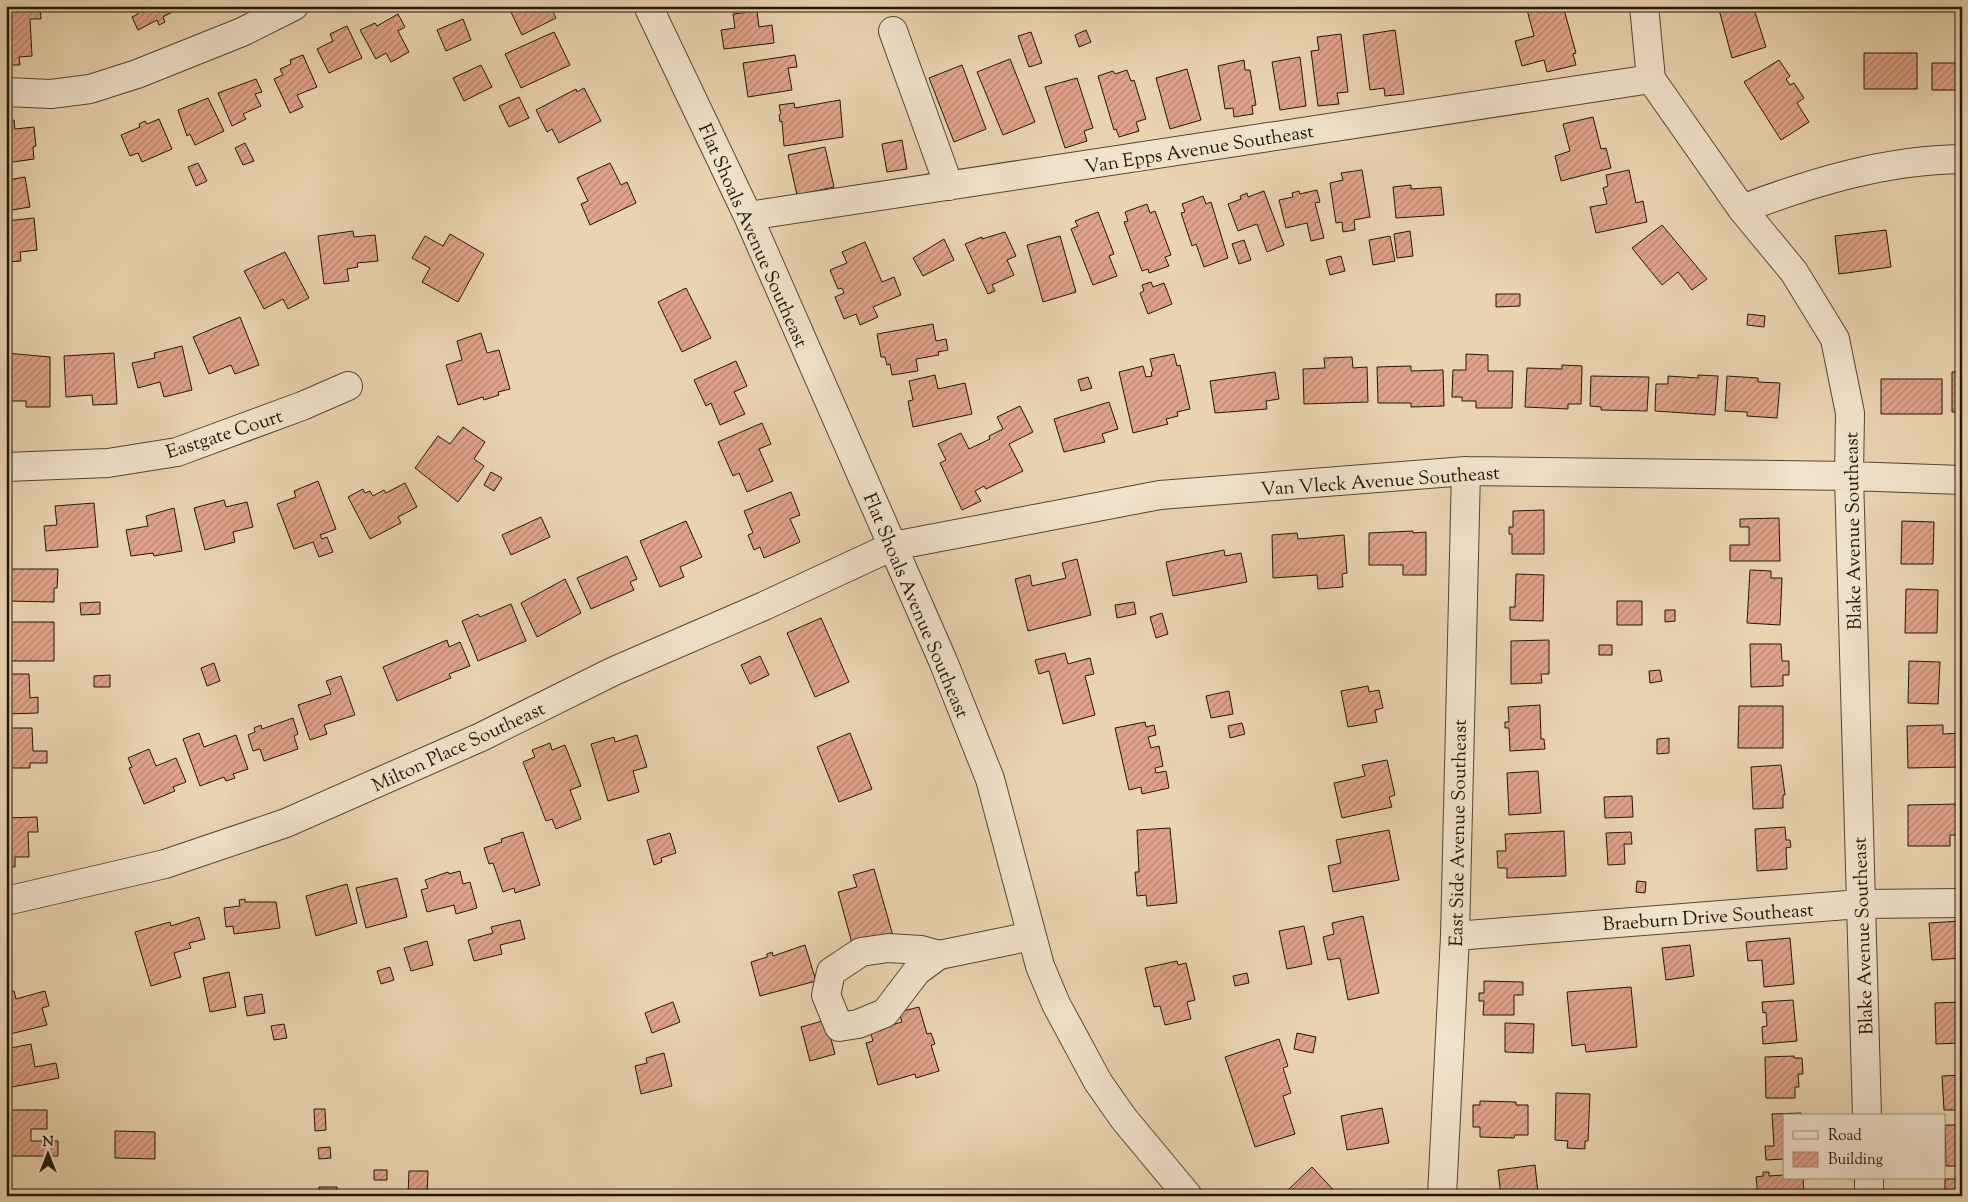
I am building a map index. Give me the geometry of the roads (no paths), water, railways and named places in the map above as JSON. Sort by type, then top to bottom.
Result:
[{"type":"street","points":[[6,92],[51,94],[90,89],[146,71],[242,32],[294,6]]},
{"type":"street","name":"Flat Shoals Avenue Southeast","points":[[648,6],[748,216],[943,661],[990,779],[1040,966],[1056,1004],[1098,1082],[1124,1119],[1188,1196]]},
{"type":"street","name":"Blake Avenue Southeast","points":[[1644,6],[1651,79],[1742,209],[1794,272],[1835,339],[1850,412],[1849,476],[1867,1114]]},
{"type":"street","points":[[893,31],[949,186]]},
{"type":"street","name":"Van Epps Avenue Southeast","points":[[748,216],[1651,79]]},
{"type":"street","points":[[1742,209],[1790,191],[1851,173],[1935,159],[1962,159]]},
{"type":"street","name":"Eastgate Court","points":[[6,467],[108,463],[177,452],[302,406],[348,386]]},
{"type":"street","name":"Van Vleck Avenue Southeast","points":[[893,546],[1160,496],[1466,471],[1849,476],[1962,480]]},
{"type":"street","name":"East Side Avenue Southeast","points":[[1442,1196],[1455,936],[1466,471]]},
{"type":"street","name":"Milton Place Southeast","points":[[6,901],[164,864],[286,823],[481,737],[614,671],[764,606],[893,546]]},
{"type":"street","name":"Braeburn Drive Southeast","points":[[1455,936],[1860,904],[1962,903]]},
{"type":"street","points":[[939,955],[921,950],[888,948],[861,952],[831,972],[826,995],[839,1027],[858,1024],[886,1013],[917,971],[939,955],[1032,936]]},
{"type":"street","points":[[1869,1180],[1869,1196]]}]
